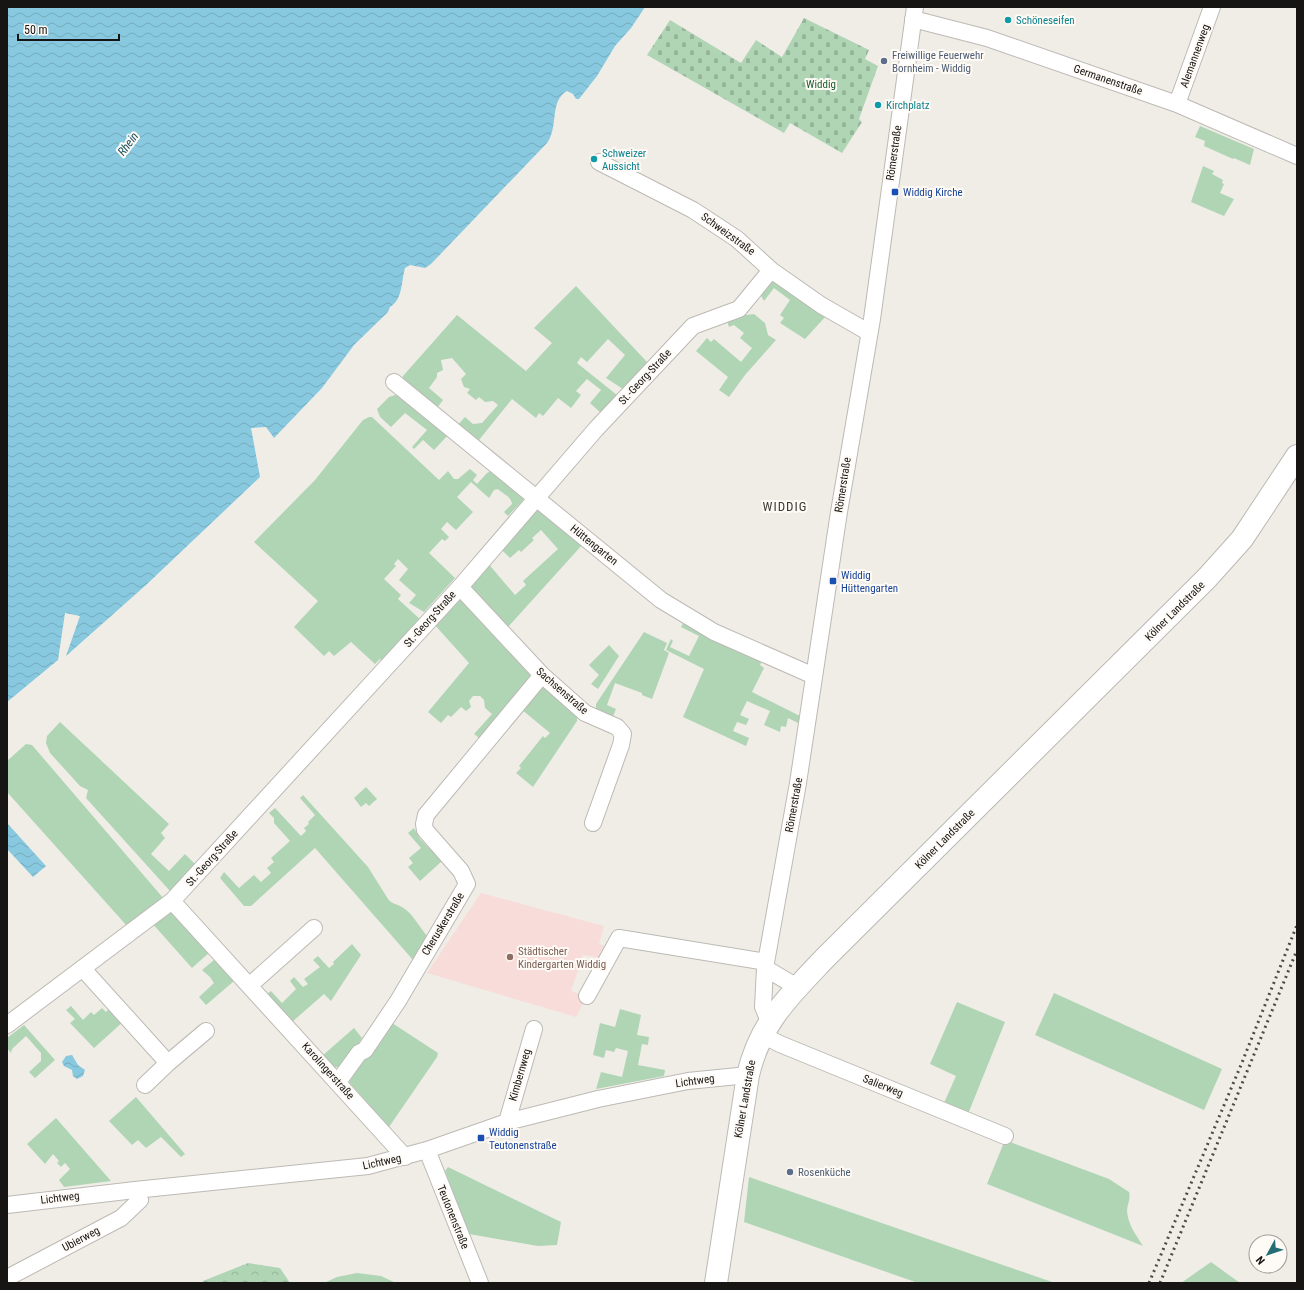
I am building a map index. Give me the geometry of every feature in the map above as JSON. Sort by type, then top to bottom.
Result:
[{"type":"main road","name":"Kölner Landstraße","points":[[716,1283],[748,1075],[752,1057],[766,1028],[797,987],[1207,578],[1242,539],[1297,456]]},
{"type":"street","name":"Alemannenweg","points":[[1177,104],[1212,7]]},
{"type":"street","name":"Germanenstraße","points":[[914,13],[1177,104],[1297,156]]},
{"type":"street","name":"Römerstraße","points":[[766,1028],[762,1007],[765,965],[798,782],[868,332],[872,319],[914,13]]},
{"type":"street","name":"Schweizstraße","points":[[599,162],[693,210],[737,239],[771,270],[821,305],[868,332]]},
{"type":"street","name":"St.-Georg-Straße","points":[[7,1025],[84,970],[172,902],[460,587],[596,429],[693,326],[739,309],[771,270]]},
{"type":"street","name":"Hüttengarten","points":[[394,382],[661,600],[714,632],[814,676]]},
{"type":"street","name":"Sachsenstraße","points":[[460,587],[542,675],[585,713],[617,726],[623,734],[621,745],[593,823]]},
{"type":"street","name":"Cheruskerstraße","points":[[338,1082],[358,1053],[365,1050],[398,1001],[467,884],[461,871],[425,830],[424,824],[426,815],[542,675]]},
{"type":"street","name":"Karolingerstraße","points":[[172,902],[250,985],[405,1157]]},
{"type":"street","points":[[250,985],[314,928]]},
{"type":"street","points":[[587,996],[619,938],[765,965],[797,987]]},
{"type":"street","points":[[84,970],[168,1063]]},
{"type":"street","name":"Salierweg","points":[[766,1028],[787,1047],[1005,1136]]},
{"type":"street","name":"Kimbernweg","points":[[506,1122],[534,1029]]},
{"type":"street","points":[[145,1085],[168,1063],[206,1031]]},
{"type":"street","name":"Lichtweg","points":[[7,1205],[368,1166],[427,1150],[506,1122],[598,1099],[681,1083],[748,1075]]},
{"type":"street","name":"Teutonenstraße","points":[[427,1150],[480,1283]]},
{"type":"street","name":"Ubierweg","points":[[7,1278],[121,1218],[140,1200],[135,1190]]},
{"type":"shaded area","name":"Städtischer Kindergarten Widdig","points":[[481,893],[604,926],[599,944],[609,947],[603,958],[583,955],[571,991],[587,996],[576,1017],[427,973]]},
{"type":"green space","name":"Widdig","points":[[804,18],[869,50],[865,59],[878,66],[859,119],[862,122],[842,153],[790,123],[784,133],[647,55],[670,20],[741,63],[756,40],[782,57]]},
{"type":"green space","points":[[1200,126],[1254,149],[1250,165],[1204,146],[1205,141],[1195,137]]},
{"type":"green space","points":[[1203,166],[1214,171],[1212,174],[1223,180],[1222,183],[1224,184],[1220,193],[1234,199],[1224,216],[1191,202]]},
{"type":"green space","points":[[777,280],[826,316],[805,339],[780,323],[784,318],[780,315],[790,300],[774,288],[764,301],[760,294],[771,281]]},
{"type":"green space","points":[[576,286],[647,362],[623,389],[606,378],[625,355],[608,339],[587,362],[581,357],[577,363],[617,395],[601,413],[590,403],[601,390],[587,379],[576,391],[581,395],[571,408],[558,398],[543,416],[539,413],[536,418],[512,399],[475,445],[455,428],[465,417],[473,424],[482,423],[498,405],[493,401],[485,402],[479,397],[476,400],[467,393],[470,389],[464,387],[461,379],[466,374],[452,358],[441,360],[443,370],[437,373],[437,377],[429,388],[443,400],[434,412],[402,381],[403,376],[457,315],[526,371],[552,343],[534,328]]},
{"type":"green space","points":[[754,314],[765,323],[768,335],[776,340],[745,375],[729,397],[719,390],[728,377],[696,351],[707,338],[711,342],[714,339],[741,362],[752,348],[740,338],[744,333],[734,325],[729,327],[727,321]]},
{"type":"green space","points":[[395,395],[401,396],[449,434],[434,450],[423,440],[414,449],[412,447],[427,430],[405,413],[391,427],[380,417],[377,409],[389,397]]},
{"type":"green space","points":[[372,417],[439,480],[448,471],[454,479],[458,479],[470,469],[477,475],[473,480],[477,484],[487,473],[493,470],[524,495],[524,499],[508,516],[504,512],[512,504],[511,501],[509,497],[498,489],[494,490],[489,498],[471,482],[457,497],[473,512],[456,530],[447,522],[441,529],[449,537],[445,541],[442,539],[429,553],[455,578],[424,612],[409,603],[416,595],[399,580],[408,569],[398,559],[394,564],[396,566],[384,579],[401,595],[398,599],[422,621],[383,662],[380,659],[375,664],[351,642],[334,656],[329,651],[324,656],[294,627],[318,601],[254,542],[315,480],[363,420]]},
{"type":"green space","points":[[542,510],[583,544],[507,628],[472,589],[472,586],[486,561],[515,595],[526,585],[523,581],[558,549],[541,530],[532,538],[534,540],[521,552],[519,550],[510,558],[500,548],[534,511]]},
{"type":"green space","points":[[460,599],[530,675],[530,678],[479,738],[474,734],[492,714],[485,708],[484,700],[480,696],[473,696],[469,701],[471,707],[466,711],[461,707],[451,717],[448,715],[441,723],[428,712],[469,663],[433,623],[455,601]]},
{"type":"green space","points":[[684,622],[763,659],[760,665],[764,668],[752,692],[800,716],[798,723],[788,718],[786,727],[781,726],[780,732],[764,725],[770,711],[747,701],[740,715],[749,719],[746,725],[737,722],[733,731],[749,738],[746,746],[683,717],[704,669],[666,650],[671,639],[673,641],[670,647],[689,656],[699,636],[681,627]]},
{"type":"green space","points":[[644,632],[667,643],[664,650],[669,653],[652,699],[642,695],[642,693],[615,683],[607,705],[616,709],[612,719],[596,711],[596,704]]},
{"type":"green space","points":[[609,645],[619,656],[598,689],[591,684],[599,675],[589,665]]},
{"type":"green space","points":[[542,688],[545,688],[577,716],[577,721],[533,787],[516,773],[521,768],[519,766],[543,736],[545,738],[550,733],[521,709]]},
{"type":"green space","points":[[60,722],[169,824],[161,833],[165,838],[151,854],[169,871],[185,854],[195,864],[170,891],[86,798],[88,790],[80,786],[50,753],[46,743],[47,736]]},
{"type":"green space","points":[[26,744],[32,745],[164,899],[127,926],[7,792],[7,761]]},
{"type":"green space","points":[[366,787],[377,799],[369,806],[366,803],[361,807],[354,798]]},
{"type":"green space","points":[[303,795],[368,867],[388,899],[403,907],[428,937],[413,960],[315,848],[251,906],[244,906],[220,878],[224,872],[239,888],[254,875],[261,882],[271,873],[267,868],[274,862],[271,858],[290,841],[274,823],[274,818],[269,813],[275,808],[301,836],[306,831],[304,828],[309,824],[308,822],[315,815],[300,798]]},
{"type":"green space","points":[[414,828],[420,839],[442,861],[420,881],[408,867],[413,863],[409,858],[421,848],[408,833]]},
{"type":"green space","points":[[171,911],[210,952],[192,968],[151,922]]},
{"type":"green space","points":[[352,944],[361,955],[331,1001],[324,994],[292,1022],[267,994],[271,991],[282,1003],[296,989],[290,981],[294,977],[303,987],[308,984],[304,979],[320,967],[313,960],[318,956],[329,968],[334,964],[333,962]]},
{"type":"green space","points":[[214,960],[234,981],[206,1005],[199,997],[214,983],[202,970]]},
{"type":"green space","points":[[1054,993],[1222,1069],[1204,1110],[1035,1035]]},
{"type":"green space","points":[[957,1002],[1005,1022],[968,1114],[944,1103],[956,1076],[930,1064]]},
{"type":"green space","points":[[71,1006],[83,1020],[91,1012],[94,1015],[102,1008],[106,1012],[111,1007],[124,1021],[94,1048],[70,1023],[75,1019],[66,1010]]},
{"type":"green space","points":[[620,1009],[641,1015],[637,1035],[649,1037],[648,1045],[642,1044],[638,1065],[665,1070],[664,1076],[596,1089],[601,1072],[622,1077],[628,1051],[616,1048],[614,1052],[606,1050],[604,1058],[593,1055],[600,1023],[615,1027]]},
{"type":"green space","points":[[389,1021],[438,1053],[437,1057],[389,1127],[349,1082]]},
{"type":"green space","points":[[24,1025],[55,1060],[35,1078],[29,1072],[41,1061],[41,1053],[26,1036],[12,1049],[11,1053],[7,1048],[7,1038]]},
{"type":"green space","points":[[354,1028],[362,1038],[346,1062],[338,1067],[333,1067],[322,1056]]},
{"type":"green space","points":[[136,1097],[185,1154],[181,1157],[161,1137],[146,1148],[138,1140],[132,1145],[109,1121]]},
{"type":"green space","points":[[56,1118],[111,1181],[64,1187],[59,1180],[70,1169],[65,1163],[61,1167],[57,1163],[59,1161],[53,1154],[45,1164],[27,1144]]},
{"type":"green space","points":[[1005,1140],[1109,1179],[1129,1192],[1130,1197],[1127,1211],[1129,1221],[1143,1246],[987,1184]]},
{"type":"green space","points":[[448,1167],[561,1222],[557,1245],[538,1246],[469,1234],[445,1171]]},
{"type":"green space","points":[[749,1177],[1055,1283],[918,1283],[744,1222]]},
{"type":"green space","points":[[1211,1262],[1240,1283],[1181,1283]]},
{"type":"green space","points":[[248,1263],[280,1268],[290,1283],[204,1283],[203,1281]]},
{"type":"green space","points":[[357,1273],[381,1276],[396,1283],[324,1283],[337,1277]]},
{"type":"water","name":"Rhein","points":[[7,7],[645,7],[631,28],[615,46],[597,76],[579,99],[576,99],[573,94],[567,91],[561,95],[556,108],[551,137],[547,143],[431,264],[425,268],[410,265],[405,268],[401,290],[397,300],[390,307],[388,312],[354,345],[322,388],[274,438],[266,427],[251,428],[260,477],[146,585],[66,656],[80,616],[65,613],[58,660],[7,702]]},
{"type":"water","points":[[7,823],[46,866],[33,877],[7,849]]},
{"type":"water","points":[[72,1055],[78,1065],[85,1070],[83,1076],[77,1079],[73,1076],[72,1070],[64,1066],[62,1062],[66,1056]]},
{"type":"railway","points":[[1149,1283],[1241,1065],[1297,925]]},
{"type":"railway","points":[[1160,1283],[1297,950]]},
{"type":"place","name":"Schöneseifen","points":[[1008,20]]},
{"type":"place","name":"Freiwillige Feuerwehr Bornheim - Widdig","points":[[884,61]]},
{"type":"place","name":"Kirchplatz","points":[[878,105]]},
{"type":"place","name":"Schweizer Aussicht","points":[[594,159]]},
{"type":"place","name":"Widdig Kirche","points":[[895,192]]},
{"type":"place","name":"Widdig Hüttengarten","points":[[833,581]]},
{"type":"place","name":"Städtischer Kindergarten Widdig","points":[[510,957]]},
{"type":"place","name":"Widdig Teutonenstraße","points":[[481,1138]]},
{"type":"place","name":"Rosenküche","points":[[790,1172]]},
{"type":"district","name":"WIDDIG","points":[[785,506]]}]
